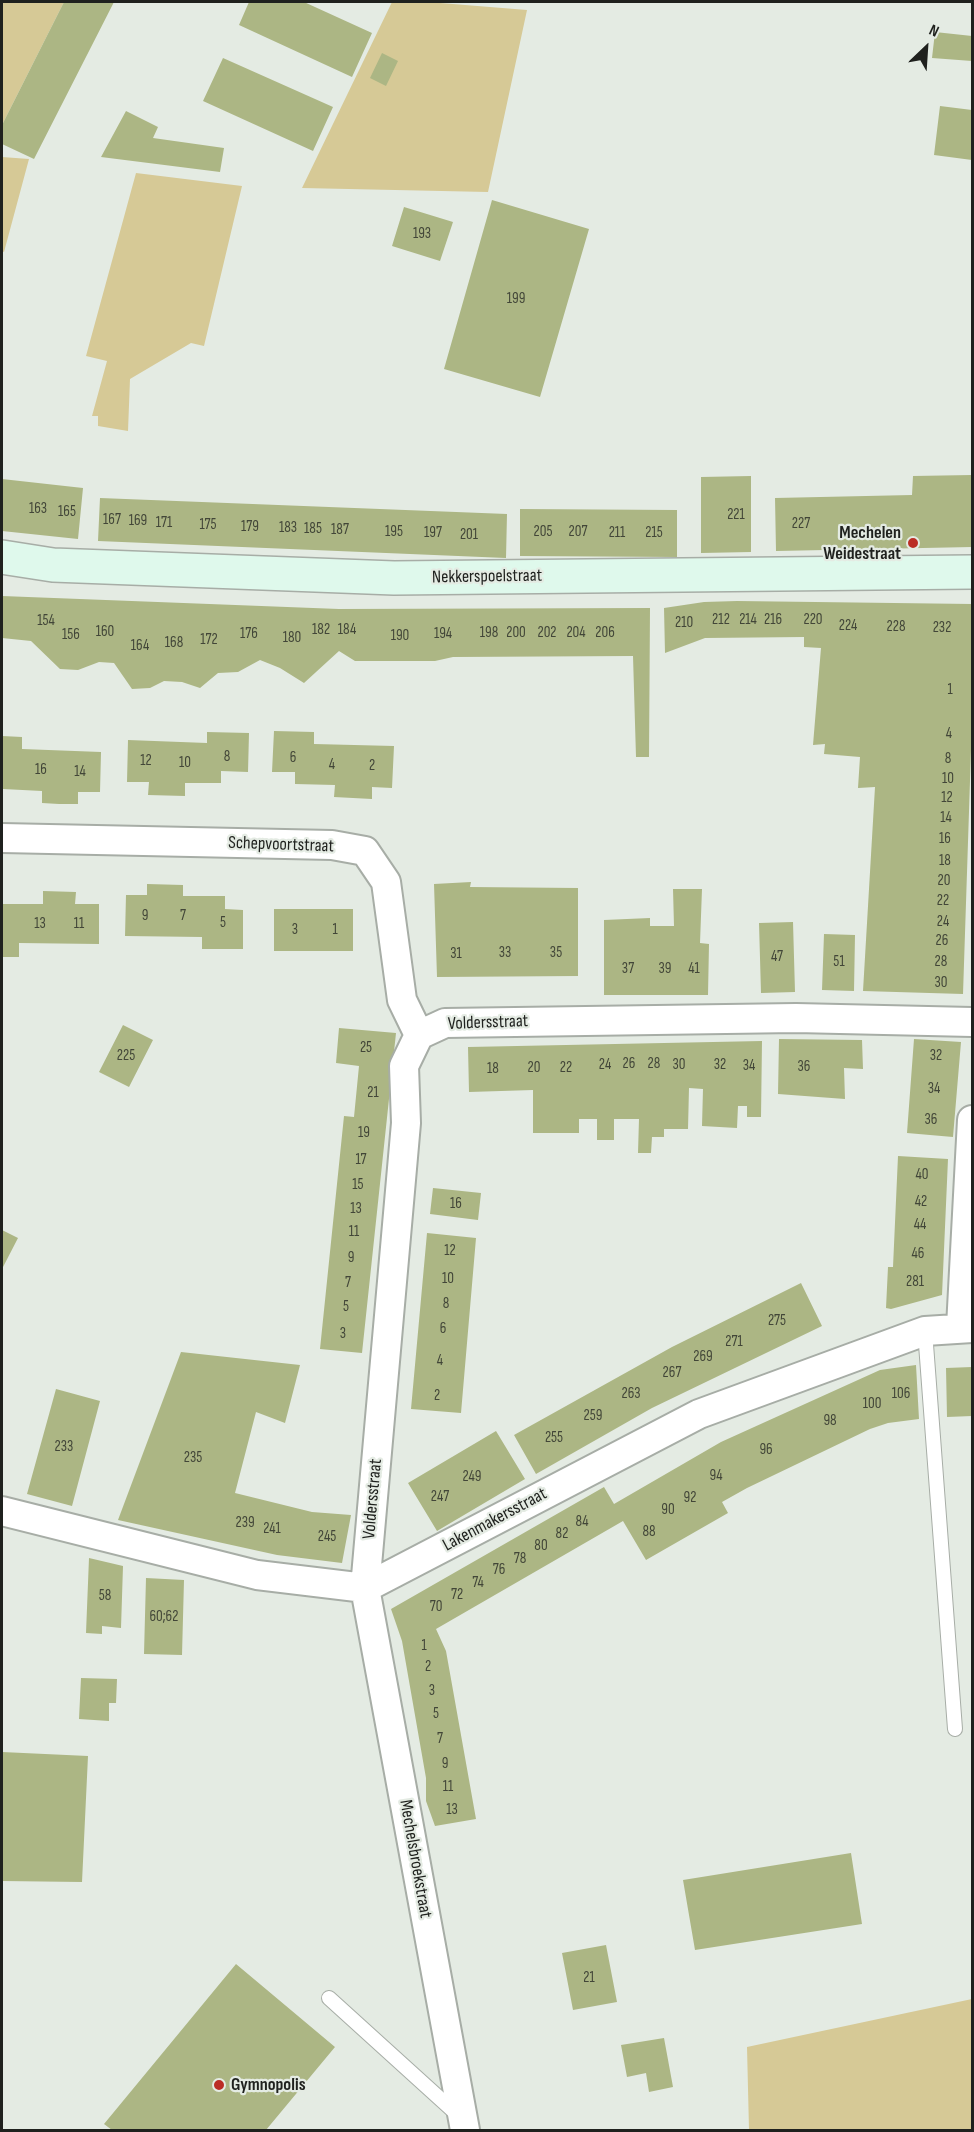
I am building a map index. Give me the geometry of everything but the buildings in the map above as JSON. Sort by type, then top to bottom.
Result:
[{"type":"main road","name":"Nekkerspoelstraat","points":[[2,557],[53,565],[394,578],[972,572]]},
{"type":"street","name":"Schepvoortstraat","points":[[2,838],[333,845],[365,851],[386,882],[402,1000],[419,1035]]},
{"type":"street","name":"Voldersstraat","points":[[365,1588],[406,1123],[404,1066],[419,1035],[445,1023],[796,1018],[972,1022]]},
{"type":"street","points":[[967,1328],[972,1120]]},
{"type":"street","name":"Lakenmakersstraat","points":[[365,1588],[699,1414],[925,1331],[967,1328]]},
{"type":"street","points":[[2,1511],[257,1575],[365,1588]]},
{"type":"street","name":"Mechelsbroekstraat","points":[[365,1588],[464,2125]]},
{"type":"lane","points":[[925,1331],[955,1729]]},
{"type":"lane","points":[[329,1998],[464,2125]]},
{"type":"shaded area","points":[[2,2],[64,2],[2,125]]},
{"type":"shaded area","points":[[392,2],[428,2],[527,10],[488,192],[302,188]]},
{"type":"shaded area","points":[[2,157],[29,159],[4,252],[2,251]]},
{"type":"shaded area","points":[[136,173],[242,186],[204,346],[191,343],[130,379],[128,431],[98,426],[98,416],[92,416],[107,361],[86,356]]},
{"type":"shaded area","points":[[972,1999],[972,2130],[749,2130],[747,2047]]},
{"type":"place","name":"Mechelen Weidestraat","points":[[913,543]]},
{"type":"place","name":"Gymnopolis","points":[[219,2085]]}]
